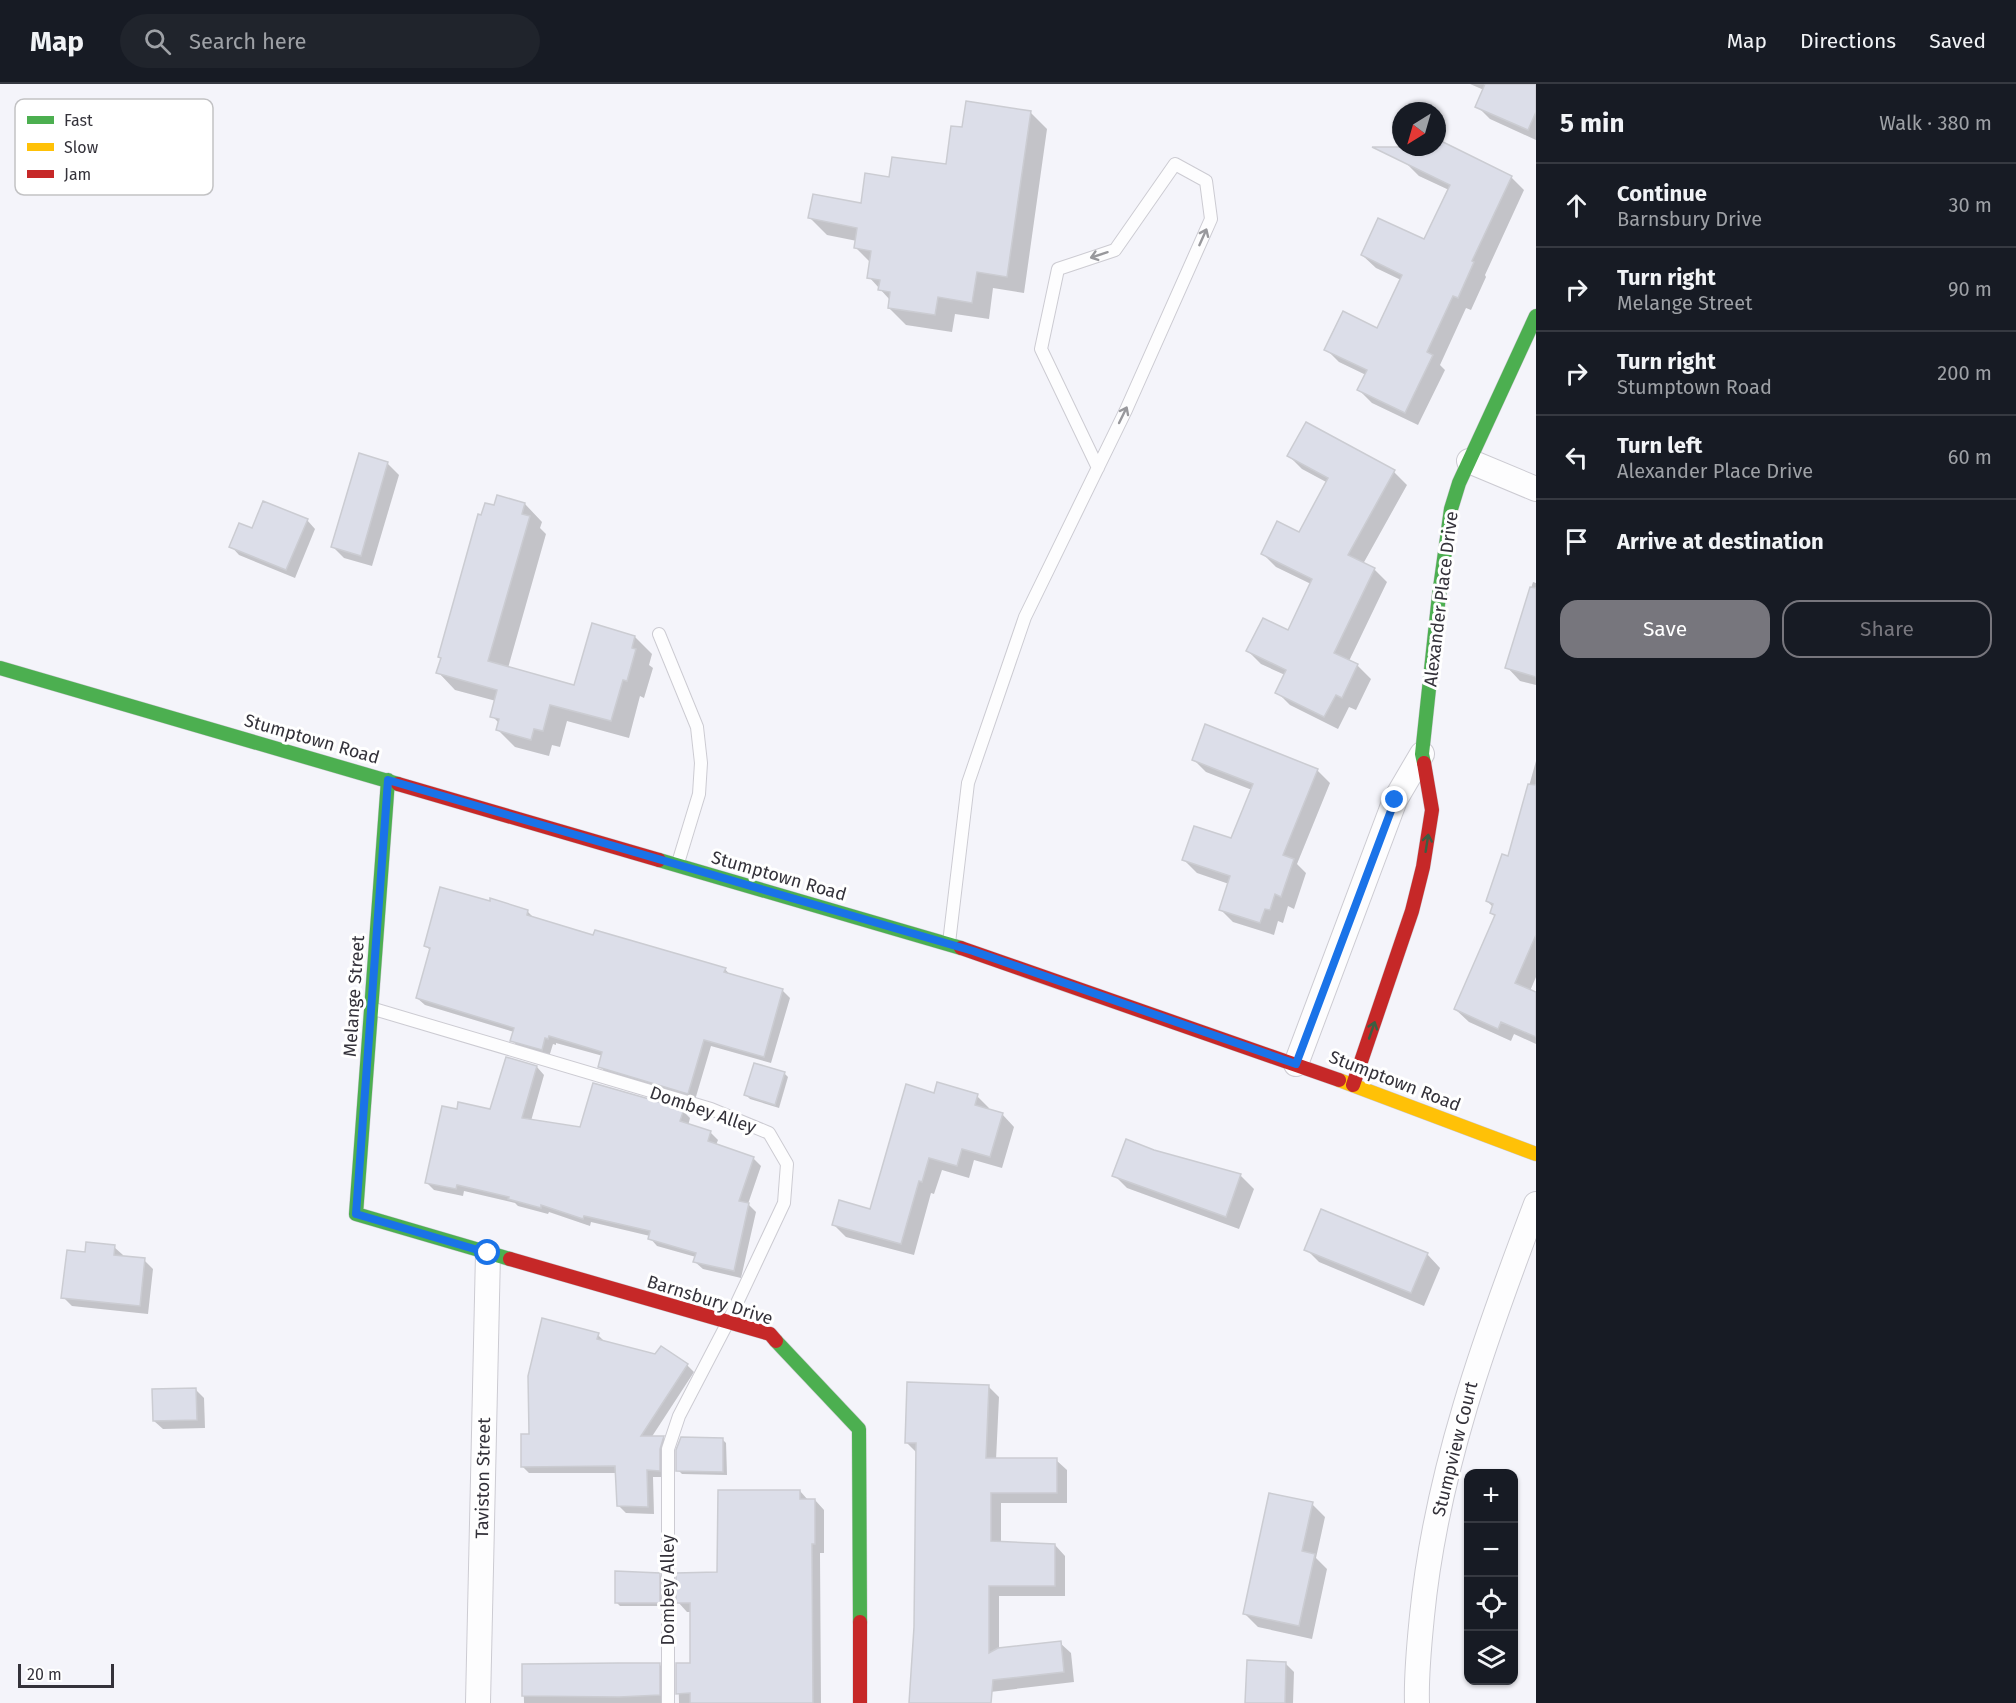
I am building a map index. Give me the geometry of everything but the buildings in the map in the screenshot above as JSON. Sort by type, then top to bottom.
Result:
[{"type":"street","name":"Alexander Place Drive","points":[[1353,1085],[1412,910],[1423,867],[1432,810],[1422,754],[1439,595],[1451,510],[1469,461],[1536,316]]},
{"type":"street","points":[[1469,461],[1536,489]]},
{"type":"street","name":"Stumptown Road","points":[[0,668],[949,944],[1296,1064],[1536,1154]]},
{"type":"street","name":"Alexander Place Drive","points":[[1296,1064],[1395,800],[1422,754]]},
{"type":"street","name":"Melange Street","points":[[356,1214],[388,780]]},
{"type":"street","name":"Stumpview Court","points":[[1417,1703],[1416,1673],[1425,1577],[1444,1479],[1471,1383],[1536,1204]]},
{"type":"street","name":"Barnsbury Drive","points":[[356,1214],[770,1334],[859,1429],[860,1703]]},
{"type":"street","name":"Taviston Street","points":[[478,1703],[488,1253]]},
{"type":"lane","points":[[949,944],[968,783],[1025,617],[1098,468],[1126,410],[1211,219],[1206,181],[1175,164],[1114,250],[1058,269],[1041,349],[1098,468]]},
{"type":"lane","points":[[659,633],[697,727],[701,763],[699,794],[678,865]]},
{"type":"lane","name":"Dombey Alley","points":[[371,1008],[711,1109],[769,1133],[787,1164],[784,1203],[728,1322],[679,1416],[668,1449],[668,1703]]},
{"type":"traffic: fast","points":[[1424,763],[1422,754],[1439,595],[1451,509],[1459,483],[1536,316]]},
{"type":"traffic: fast","points":[[0,668],[398,784]]},
{"type":"traffic: fast","points":[[388,780],[356,1214],[510,1259]]},
{"type":"traffic: fast","points":[[659,860],[961,948]]},
{"type":"traffic: fast","points":[[776,1341],[859,1429],[860,1622]]},
{"type":"traffic: slow","points":[[1339,1080],[1536,1154]]},
{"type":"traffic: jam","points":[[1353,1085],[1412,911],[1423,867],[1432,810],[1424,763]]},
{"type":"traffic: jam","points":[[398,784],[659,860]]},
{"type":"traffic: jam","points":[[961,948],[1339,1080]]},
{"type":"traffic: jam","points":[[510,1259],[770,1334],[776,1341]]},
{"type":"traffic: jam","points":[[860,1622],[860,1703]]},
{"type":"route","points":[[488,1253],[356,1214],[388,780],[973,951],[1296,1064],[1395,800]]}]
